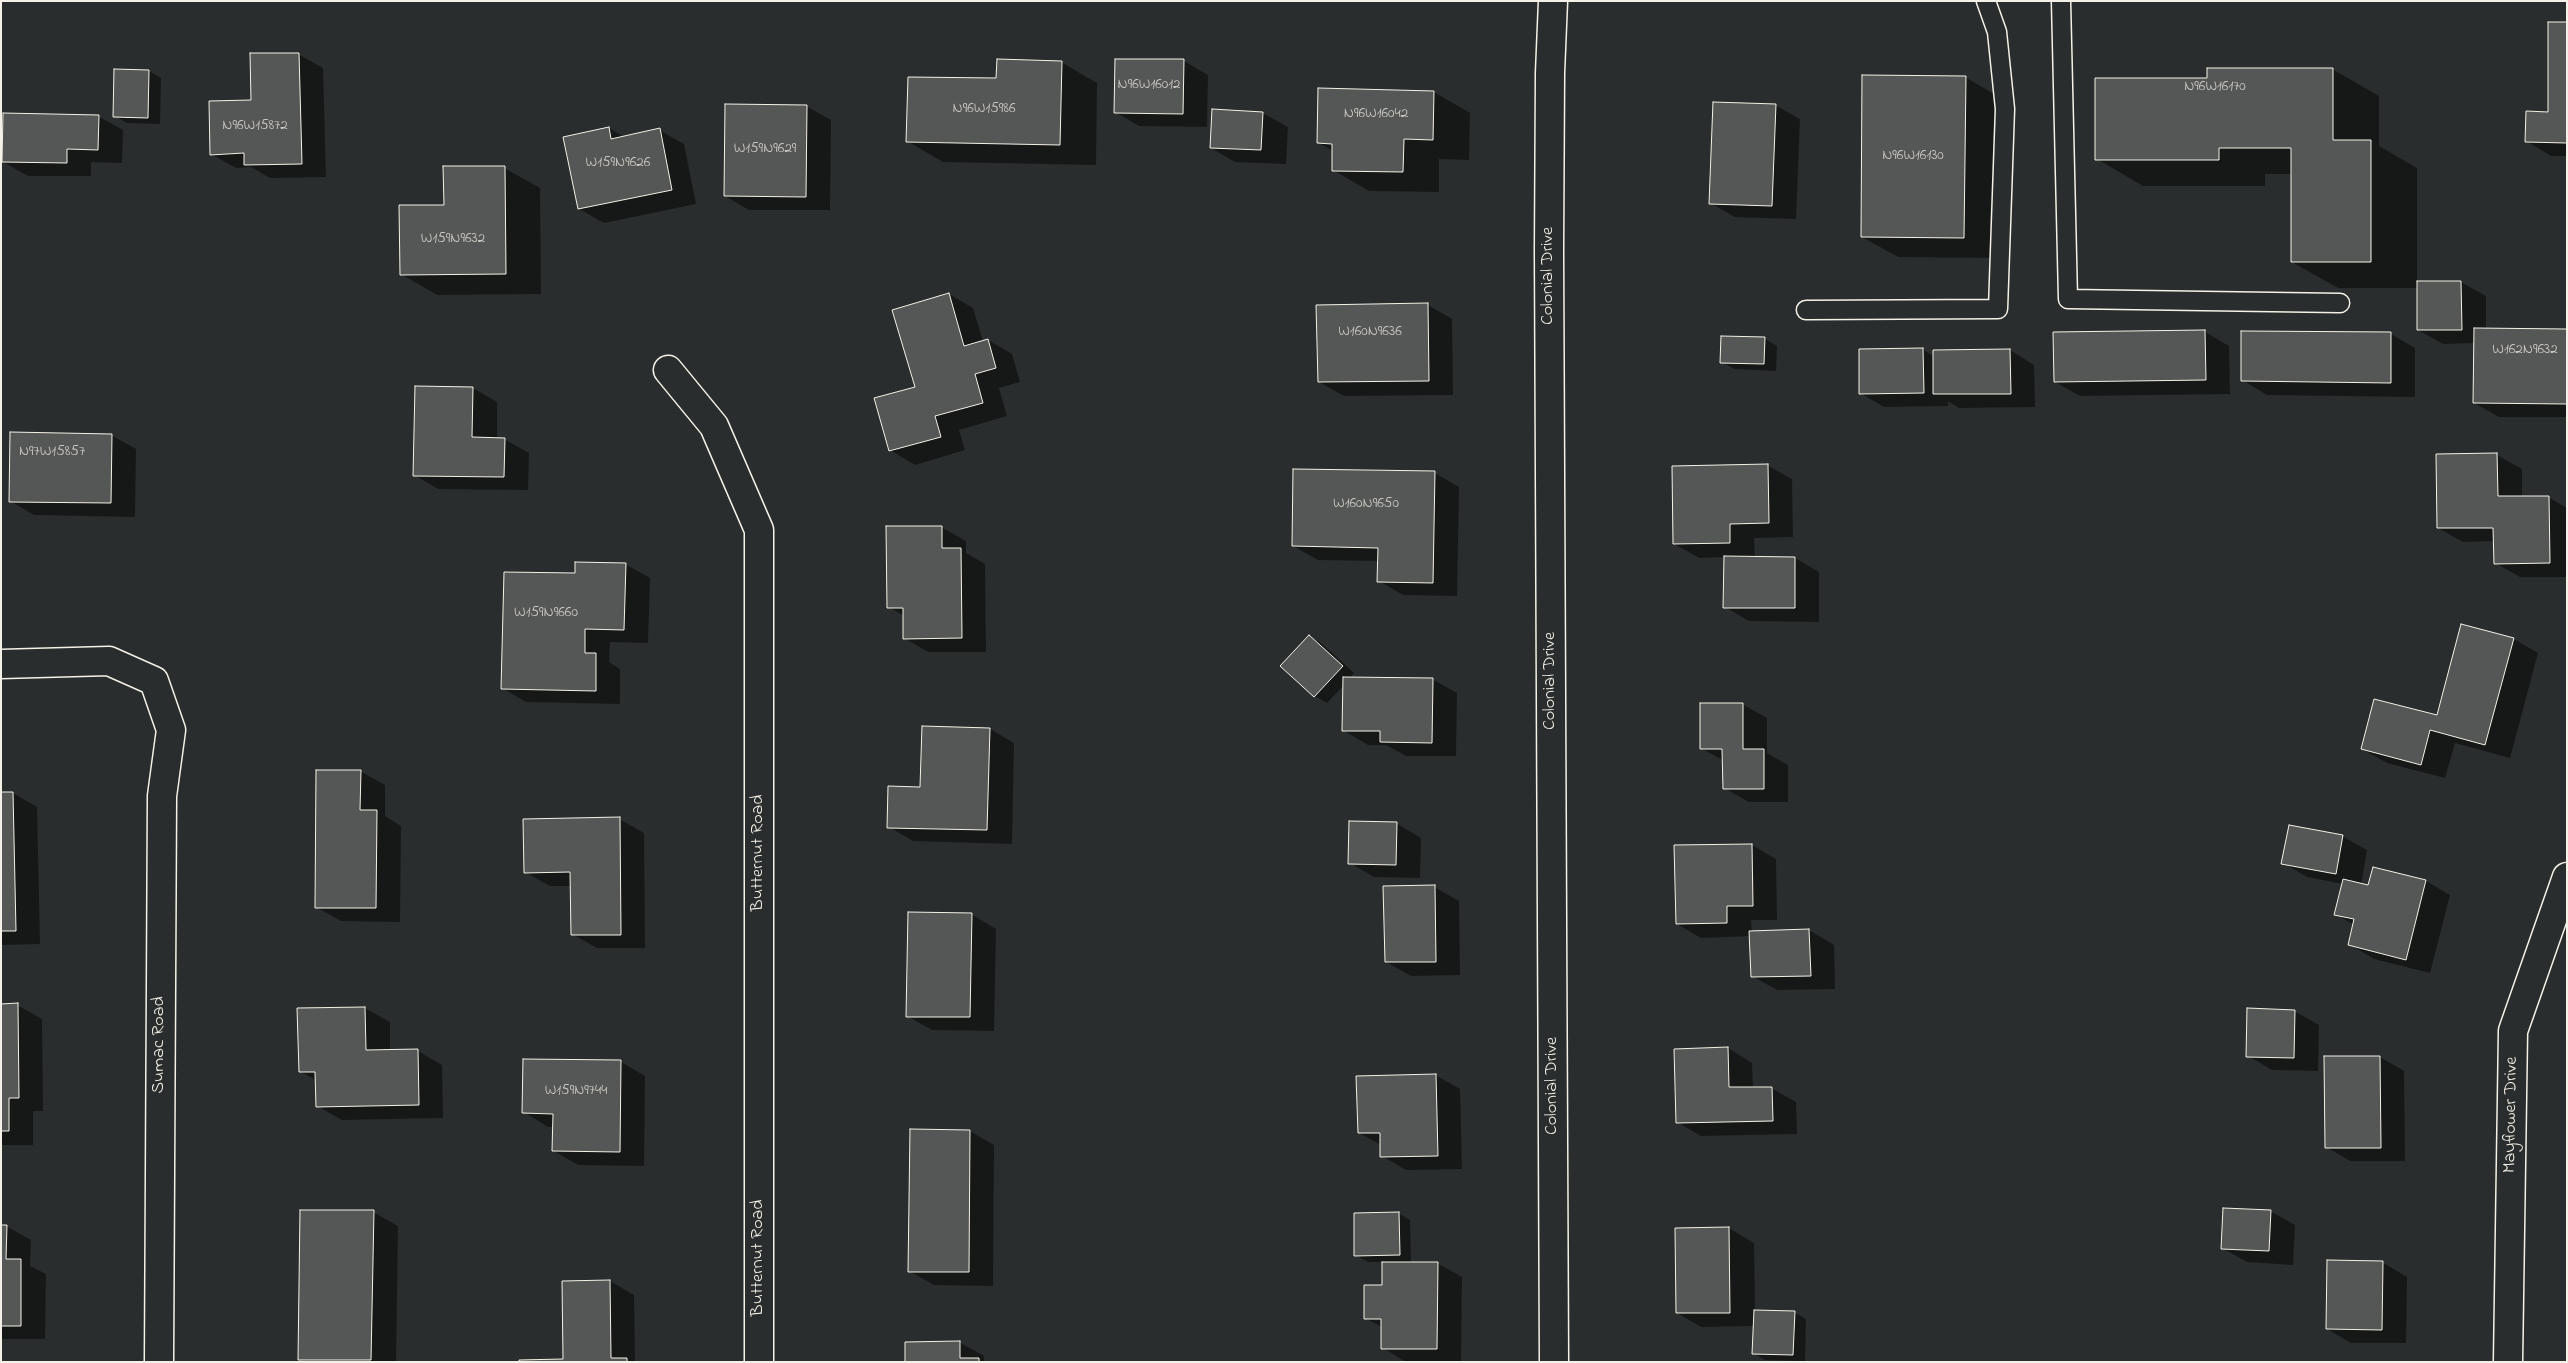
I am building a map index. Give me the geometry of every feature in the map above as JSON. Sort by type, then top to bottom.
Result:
[{"type":"street","name":"Colonial Drive","points":[[1553,1],[1549,83],[1549,250],[1554,1362]]},
{"type":"street","name":"Butternut Road","points":[[668,370],[714,426],[759,530],[759,1362]]},
{"type":"street","name":"Sumac Road","points":[[1,664],[109,661],[154,681],[171,730],[162,796],[159,1362]]},
{"type":"street","name":"Mayflower Drive","points":[[2508,1362],[2513,1030],[2567,878]]},
{"type":"lane","points":[[1806,310],[1998,309],[2006,109],[1997,32],[1986,1]]},
{"type":"lane","points":[[2061,1],[2068,299],[2340,303]]},
{"type":"building","points":[[2548,22],[2567,22],[2567,143],[2525,142],[2526,111],[2548,112]]},
{"type":"building","points":[[250,53],[299,53],[302,164],[244,165],[244,153],[210,155],[209,101],[251,100]]},
{"type":"building","points":[[997,59],[1062,61],[1060,145],[906,142],[908,77],[996,78]]},
{"type":"building","points":[[1115,59],[1184,59],[1183,114],[1114,113]]},
{"type":"building","points":[[2207,68],[2333,68],[2333,140],[2371,140],[2371,262],[2291,262],[2291,148],[2219,148],[2219,160],[2095,160],[2095,78],[2207,78]]},
{"type":"building","points":[[114,69],[149,70],[148,118],[113,117]]},
{"type":"building","points":[[1862,75],[1966,76],[1964,238],[1861,237]]},
{"type":"building","points":[[1318,88],[1434,91],[1433,140],[1404,139],[1403,172],[1332,171],[1332,144],[1317,143]]},
{"type":"building","points":[[1713,102],[1776,104],[1772,206],[1709,204]]},
{"type":"building","points":[[725,104],[807,105],[806,197],[724,196]]},
{"type":"building","points":[[1212,109],[1263,112],[1261,150],[1210,148]]},
{"type":"building","points":[[3,113],[99,115],[98,150],[67,149],[67,163],[2,162]]},
{"type":"building","points":[[609,127],[611,139],[660,128],[672,190],[578,209],[563,137]]},
{"type":"building","points":[[443,166],[505,166],[506,274],[400,275],[399,205],[444,205]]},
{"type":"building","points":[[2417,281],[2461,281],[2462,330],[2417,330]]},
{"type":"building","points":[[949,293],[964,346],[988,339],[996,368],[975,374],[983,403],[935,416],[941,437],[889,451],[874,398],[915,387],[892,310]]},
{"type":"building","points":[[1428,303],[1429,381],[1318,382],[1316,305]]},
{"type":"building","points":[[2474,328],[2567,329],[2567,404],[2473,403]]},
{"type":"building","points":[[2205,330],[2206,380],[2054,382],[2053,332]]},
{"type":"building","points":[[2241,331],[2391,332],[2391,383],[2241,381]]},
{"type":"building","points":[[1721,336],[1765,337],[1764,364],[1720,363]]},
{"type":"building","points":[[1923,348],[1924,393],[1859,394],[1859,349]]},
{"type":"building","points":[[2010,349],[2011,394],[1933,394],[1933,350]]},
{"type":"building","points":[[415,386],[473,387],[472,437],[505,438],[504,477],[413,476]]},
{"type":"building","points":[[10,432],[112,434],[111,503],[9,502]]},
{"type":"building","points":[[2497,453],[2498,496],[2549,496],[2550,563],[2494,564],[2493,528],[2437,528],[2436,454]]},
{"type":"building","points":[[1768,464],[1769,523],[1730,524],[1730,543],[1673,544],[1672,466]]},
{"type":"building","points":[[1293,469],[1435,471],[1433,583],[1377,582],[1378,548],[1292,546]]},
{"type":"building","points":[[886,526],[942,526],[942,548],[961,548],[962,638],[903,639],[903,608],[887,608]]},
{"type":"building","points":[[1724,556],[1795,557],[1795,608],[1723,608]]},
{"type":"building","points":[[575,562],[626,563],[624,630],[585,629],[585,653],[596,653],[596,691],[501,689],[504,572],[575,573]]},
{"type":"building","points":[[2461,624],[2514,638],[2485,745],[2430,730],[2421,765],[2361,749],[2374,699],[2437,715]]},
{"type":"building","points":[[1309,635],[1343,666],[1314,697],[1280,666]]},
{"type":"building","points":[[1343,677],[1433,678],[1432,743],[1380,742],[1380,731],[1342,731]]},
{"type":"building","points":[[1700,703],[1743,703],[1743,749],[1764,749],[1764,789],[1723,789],[1722,749],[1700,749]]},
{"type":"building","points":[[922,726],[990,728],[987,830],[887,828],[888,786],[920,787]]},
{"type":"building","points":[[316,770],[361,770],[360,810],[377,810],[376,908],[315,908]]},
{"type":"building","points":[[1,792],[13,792],[16,931],[1,931]]},
{"type":"building","points":[[620,817],[621,935],[571,935],[570,872],[524,873],[523,819]]},
{"type":"building","points":[[1349,821],[1397,822],[1396,865],[1348,864]]},
{"type":"building","points":[[2289,825],[2343,835],[2336,874],[2281,864]]},
{"type":"building","points":[[1752,844],[1753,906],[1727,906],[1727,923],[1676,924],[1674,845]]},
{"type":"building","points":[[2373,867],[2426,880],[2406,960],[2348,945],[2354,919],[2334,915],[2343,879],[2368,885]]},
{"type":"building","points":[[1435,885],[1436,962],[1385,962],[1383,886]]},
{"type":"building","points":[[908,912],[972,913],[970,1017],[906,1017]]},
{"type":"building","points":[[1809,929],[1811,976],[1751,977],[1749,931]]},
{"type":"building","points":[[18,1003],[19,1098],[9,1098],[9,1131],[1,1131],[1,1004]]},
{"type":"building","points":[[365,1007],[366,1050],[418,1049],[419,1105],[316,1107],[315,1072],[299,1072],[297,1008]]},
{"type":"building","points":[[2247,1008],[2295,1010],[2294,1058],[2246,1057]]},
{"type":"building","points":[[1728,1047],[1729,1087],[1772,1087],[1773,1121],[1676,1123],[1674,1049]]},
{"type":"building","points":[[2324,1056],[2380,1056],[2381,1148],[2325,1148]]},
{"type":"building","points":[[523,1059],[621,1060],[620,1152],[552,1151],[553,1114],[522,1113]]},
{"type":"building","points":[[1436,1074],[1438,1156],[1380,1157],[1380,1133],[1358,1133],[1356,1076]]},
{"type":"building","points":[[910,1129],[970,1130],[969,1272],[908,1272]]},
{"type":"building","points":[[2223,1208],[2271,1210],[2269,1251],[2221,1249]]},
{"type":"building","points":[[300,1210],[374,1210],[371,1360],[298,1360]]},
{"type":"building","points":[[1399,1212],[1400,1255],[1354,1256],[1354,1213]]},
{"type":"building","points":[[1,1225],[7,1225],[6,1259],[21,1259],[21,1326],[1,1326]]},
{"type":"building","points":[[1729,1227],[1730,1313],[1676,1313],[1675,1228]]},
{"type":"building","points":[[2327,1260],[2383,1261],[2382,1330],[2326,1329]]},
{"type":"building","points":[[1382,1262],[1438,1262],[1437,1349],[1381,1349],[1381,1319],[1364,1319],[1364,1285],[1382,1285]]},
{"type":"building","points":[[610,1280],[611,1358],[627,1358],[627,1362],[519,1362],[519,1360],[563,1359],[562,1281]]},
{"type":"building","points":[[1754,1310],[1795,1311],[1793,1355],[1752,1354]]},
{"type":"building","points":[[960,1341],[960,1358],[979,1358],[979,1362],[905,1362],[905,1342]]}]
